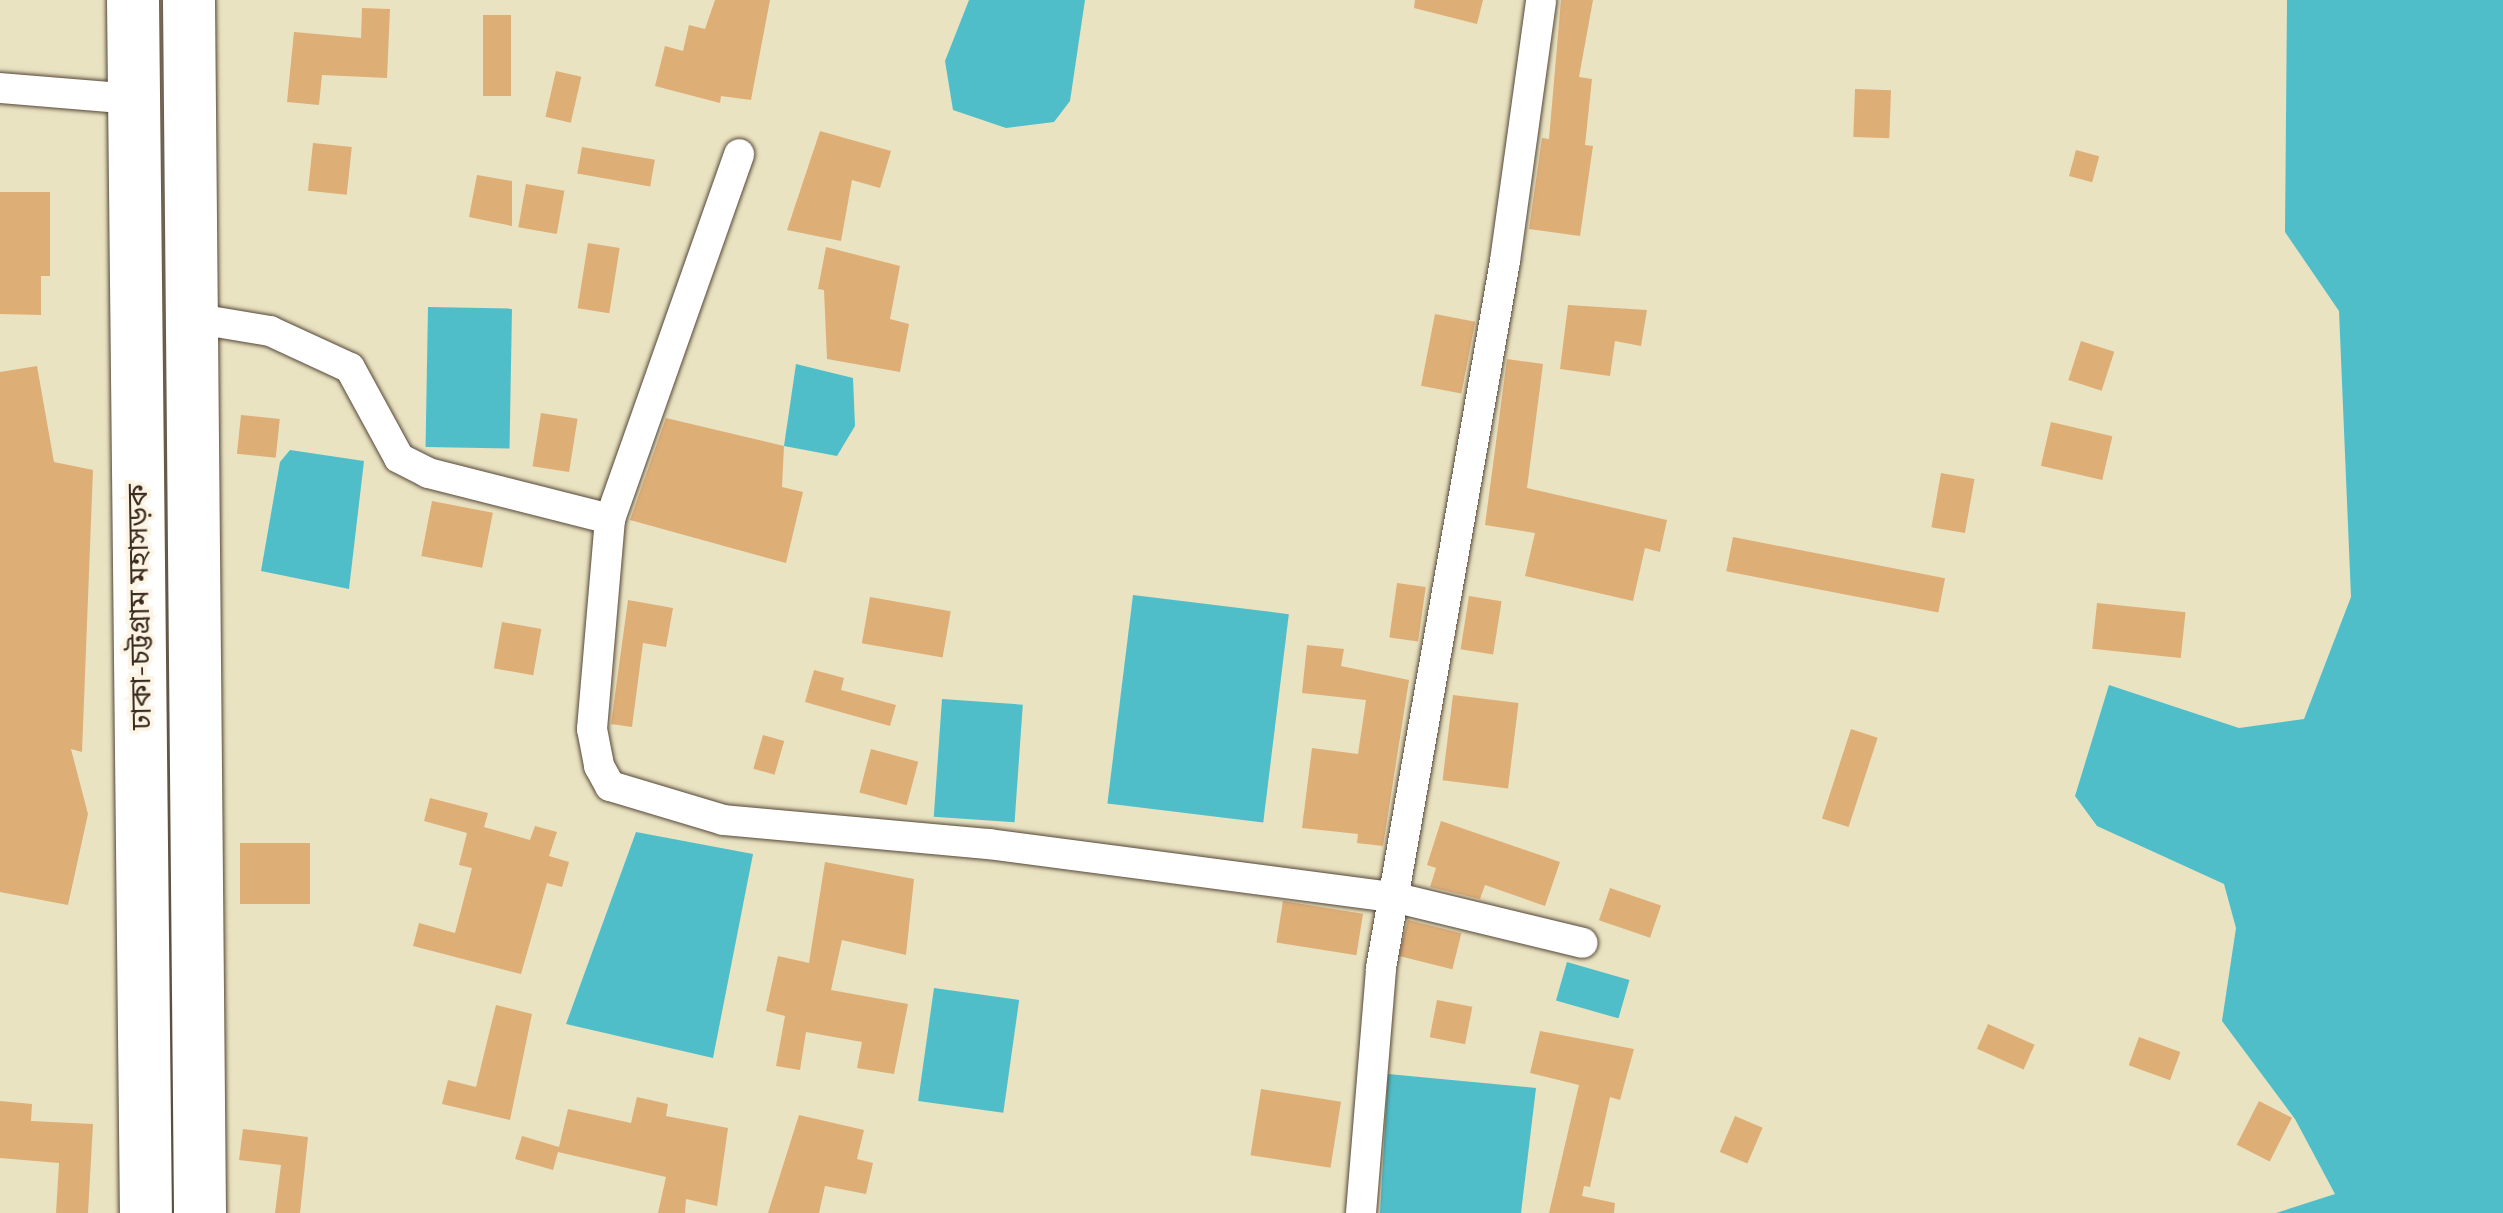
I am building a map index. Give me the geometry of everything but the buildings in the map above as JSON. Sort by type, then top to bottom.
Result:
[{"type":"highway","name":"ঢাকা-চট্টগ্রাম মহাসড়ক","points":[[133,0],[146,1213]]},
{"type":"highway","name":"ঢাকা-চট্টগ্রাম মহাসড়ক","points":[[189,0],[200,1213]]},
{"type":"street","points":[[1362,1213],[1380,968],[1504,261],[1540,0]]},
{"type":"street","points":[[0,88],[134,99]]},
{"type":"street","points":[[739,154],[610,519],[592,730],[598,766],[610,786],[723,820],[1006,846],[1393,897],[1583,943]]},
{"type":"street","points":[[192,318],[270,331],[350,368],[399,458],[428,473],[610,519]]},
{"type":"water","points":[[969,0],[1085,0],[1070,101],[1054,122],[1006,128],[953,110],[945,61]]},
{"type":"water","points":[[2287,0],[2503,0],[2503,1213],[2276,1213],[2335,1194],[2295,1119],[2222,1021],[2236,928],[2224,884],[2097,826],[2075,796],[2109,685],[2239,728],[2304,719],[2351,597],[2339,311],[2285,232]]},
{"type":"water","points":[[428,307],[512,308],[510,448],[426,447]]},
{"type":"water","points":[[796,364],[853,378],[855,426],[837,456],[784,446]]},
{"type":"water","points":[[290,450],[364,461],[349,589],[261,571],[280,462]]},
{"type":"water","points":[[1133,595],[1289,614],[1263,823],[1107,803]]},
{"type":"water","points":[[942,699],[1023,705],[1015,822],[934,817]]},
{"type":"water","points":[[636,832],[753,854],[713,1058],[566,1024]]},
{"type":"water","points":[[1567,962],[1629,980],[1618,1018],[1556,1000]]},
{"type":"water","points":[[934,988],[1019,1000],[1003,1113],[918,1101]]},
{"type":"water","points":[[1388,1074],[1536,1088],[1521,1213],[1380,1213]]}]
